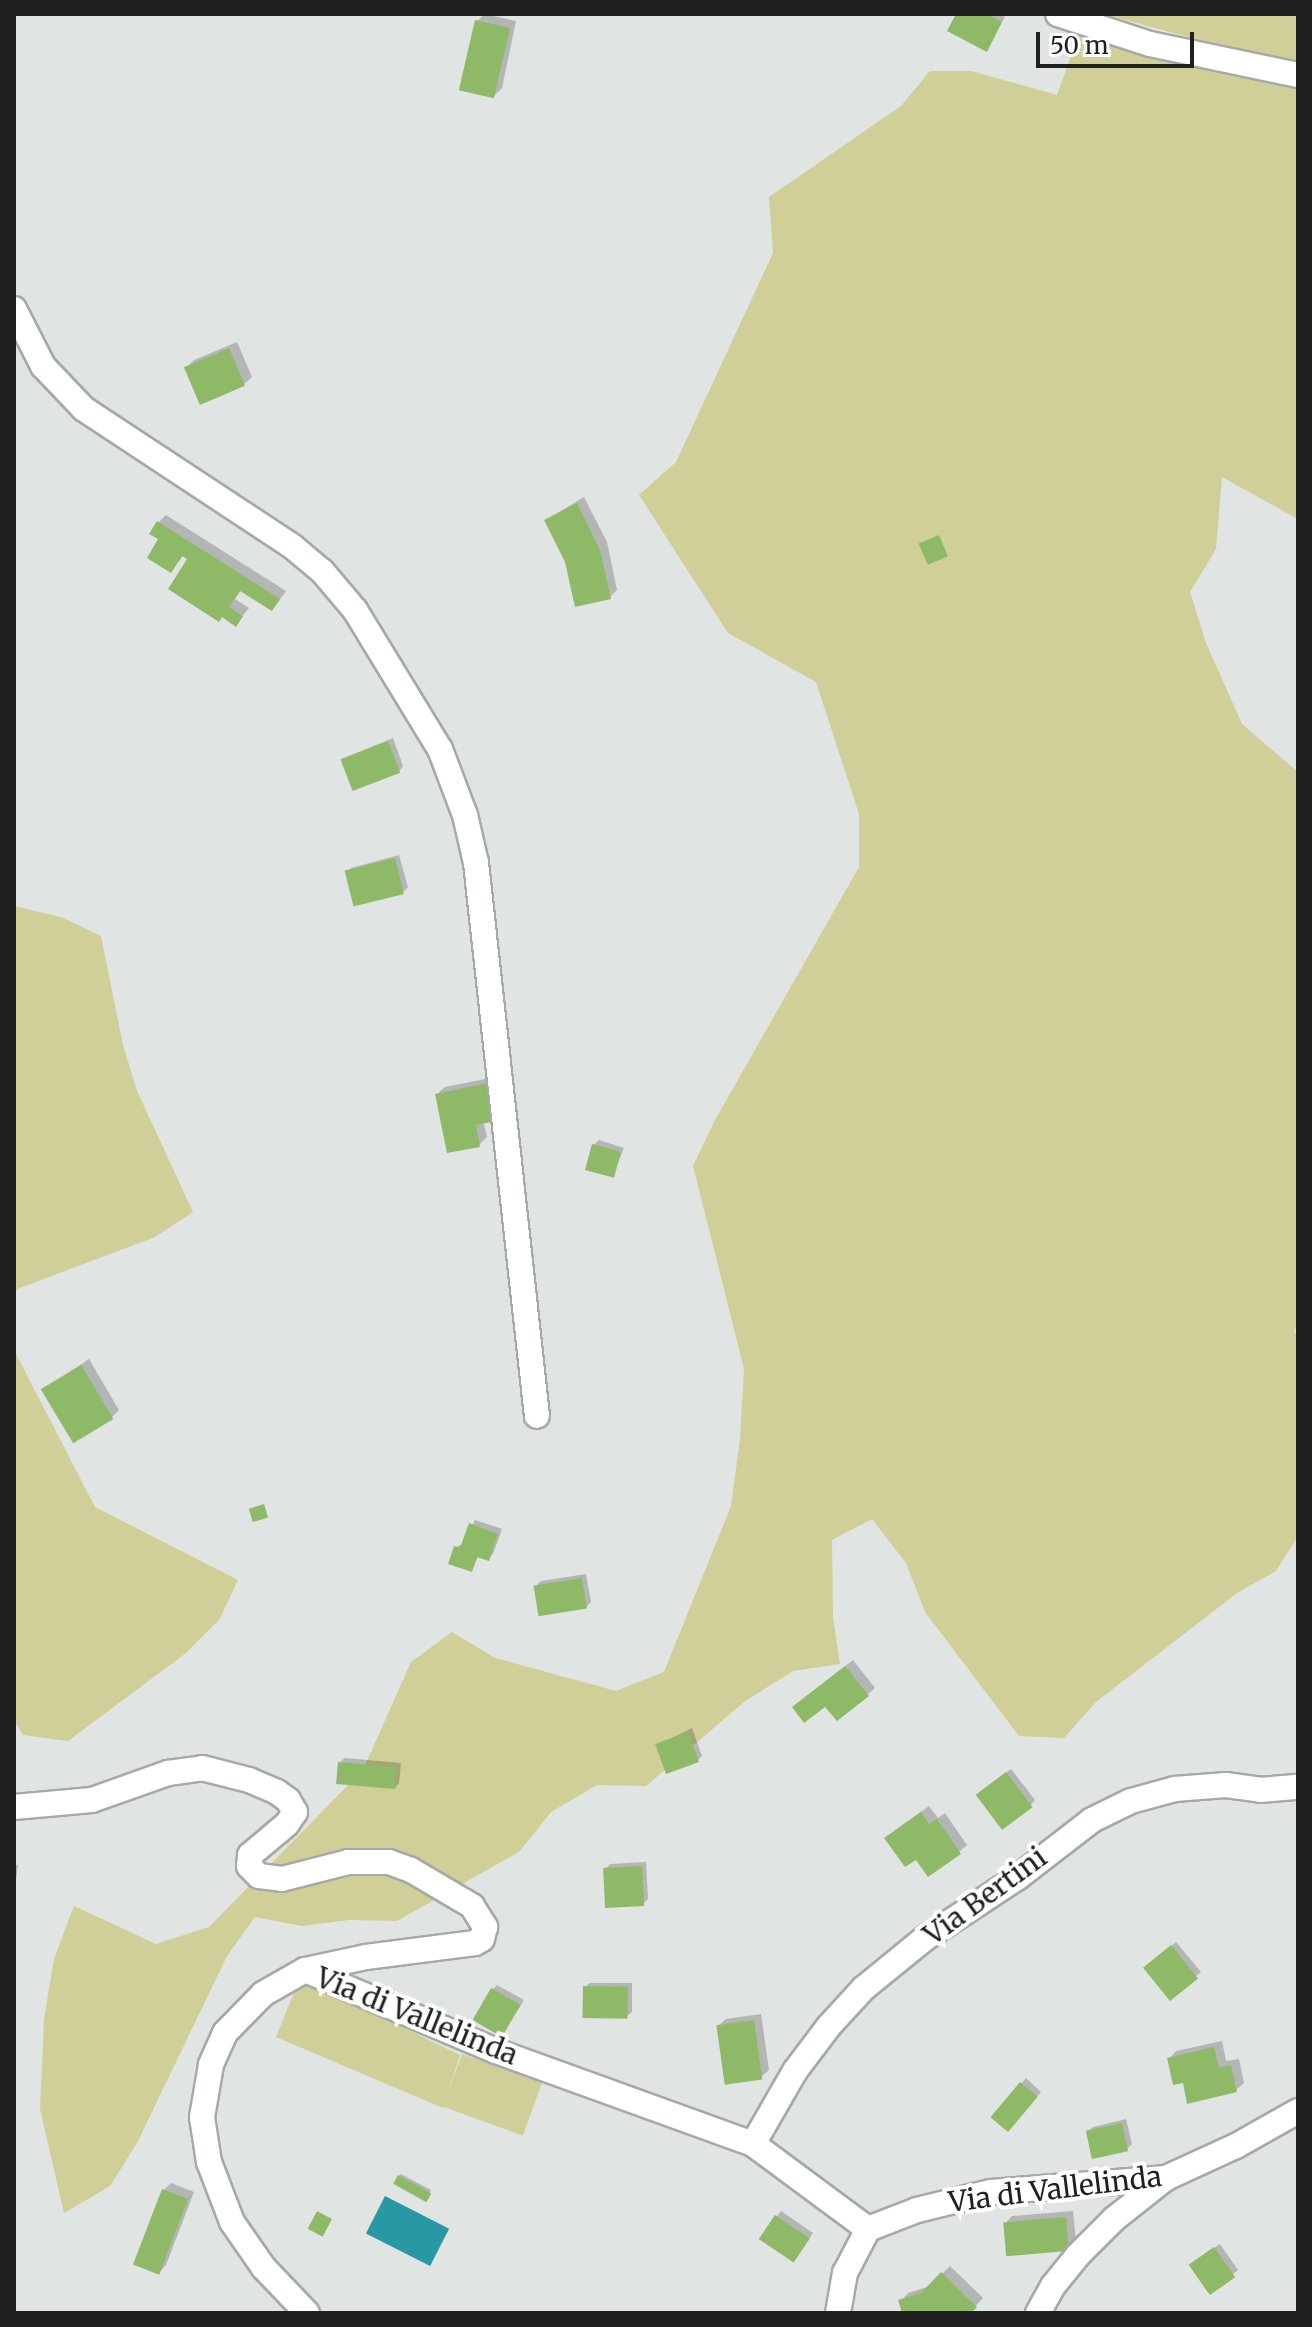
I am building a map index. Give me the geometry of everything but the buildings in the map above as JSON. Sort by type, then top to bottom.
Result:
[{"type":"street","points":[[1058,14],[1150,44],[1298,75]]},
{"type":"street","points":[[14,309],[43,366],[84,409],[293,547],[322,571],[355,610],[440,749],[465,815],[476,863],[537,1416]]},
{"type":"street","name":"Via di Vallelinda","points":[[14,1807],[92,1800],[177,1771],[214,1770],[249,1780],[283,1796],[292,1804],[295,1812],[290,1821],[250,1855],[249,1866],[259,1876],[282,1879],[348,1862],[389,1862],[411,1870],[472,1906],[485,1927],[482,1939],[475,1943],[366,1957],[305,1970]]},
{"type":"street","name":"Via Bertini","points":[[753,2144],[795,2071],[829,2026],[864,1988],[924,1939],[1017,1878],[1092,1820],[1131,1801],[1189,1787],[1226,1785],[1260,1790],[1298,1787]]},
{"type":"street","points":[[305,1970],[263,1994],[225,2033],[211,2065],[202,2117],[212,2175],[232,2222],[264,2268],[307,2313]]},
{"type":"street","name":"Via di Vallelinda","points":[[305,1970],[496,2051],[753,2144],[868,2229],[917,2210],[991,2192],[1166,2178],[1236,2146],[1298,2111]]},
{"type":"street","points":[[1038,2313],[1053,2286],[1078,2255],[1114,2219],[1166,2178]]},
{"type":"street","points":[[838,2313],[845,2273],[868,2229]]},
{"type":"green space","points":[[1104,14],[1298,14],[1298,62],[1261,57]]},
{"type":"green space","points":[[1079,34],[1175,60],[1298,83],[1298,519],[1222,477],[1216,549],[1190,592],[1206,643],[1242,724],[1298,772],[1298,1323],[1294,1332],[1298,1335],[1298,1536],[1276,1571],[1237,1593],[1096,1702],[1064,1738],[1019,1736],[925,1612],[906,1563],[872,1519],[832,1540],[833,1617],[840,1664],[793,1671],[744,1702],[646,1786],[597,1785],[551,1812],[519,1852],[397,1921],[349,1920],[302,1926],[255,1917],[227,1956],[137,2143],[110,2186],[64,2213],[40,2109],[44,2019],[54,1959],[74,1906],[156,1944],[209,1927],[363,1770],[411,1662],[452,1632],[495,1658],[616,1691],[664,1672],[731,1506],[740,1439],[744,1369],[693,1166],[715,1120],[859,867],[859,814],[816,682],[728,633],[639,495],[676,462],[773,253],[769,197],[901,106],[930,71],[971,71],[1057,95]]},
{"type":"green space","points":[[14,906],[61,917],[101,936],[123,1045],[137,1091],[193,1212],[155,1237],[17,1289],[14,1296]]},
{"type":"green space","points":[[14,1350],[95,1507],[238,1580],[219,1620],[186,1653],[68,1741],[23,1735],[14,1720]]},
{"type":"green space","points":[[300,1978],[460,2055],[443,2108],[276,2037]]},
{"type":"green space","points":[[462,2054],[542,2083],[523,2136],[443,2107]]},
{"type":"water","points":[[385,2196],[449,2229],[430,2266],[366,2233]]}]
